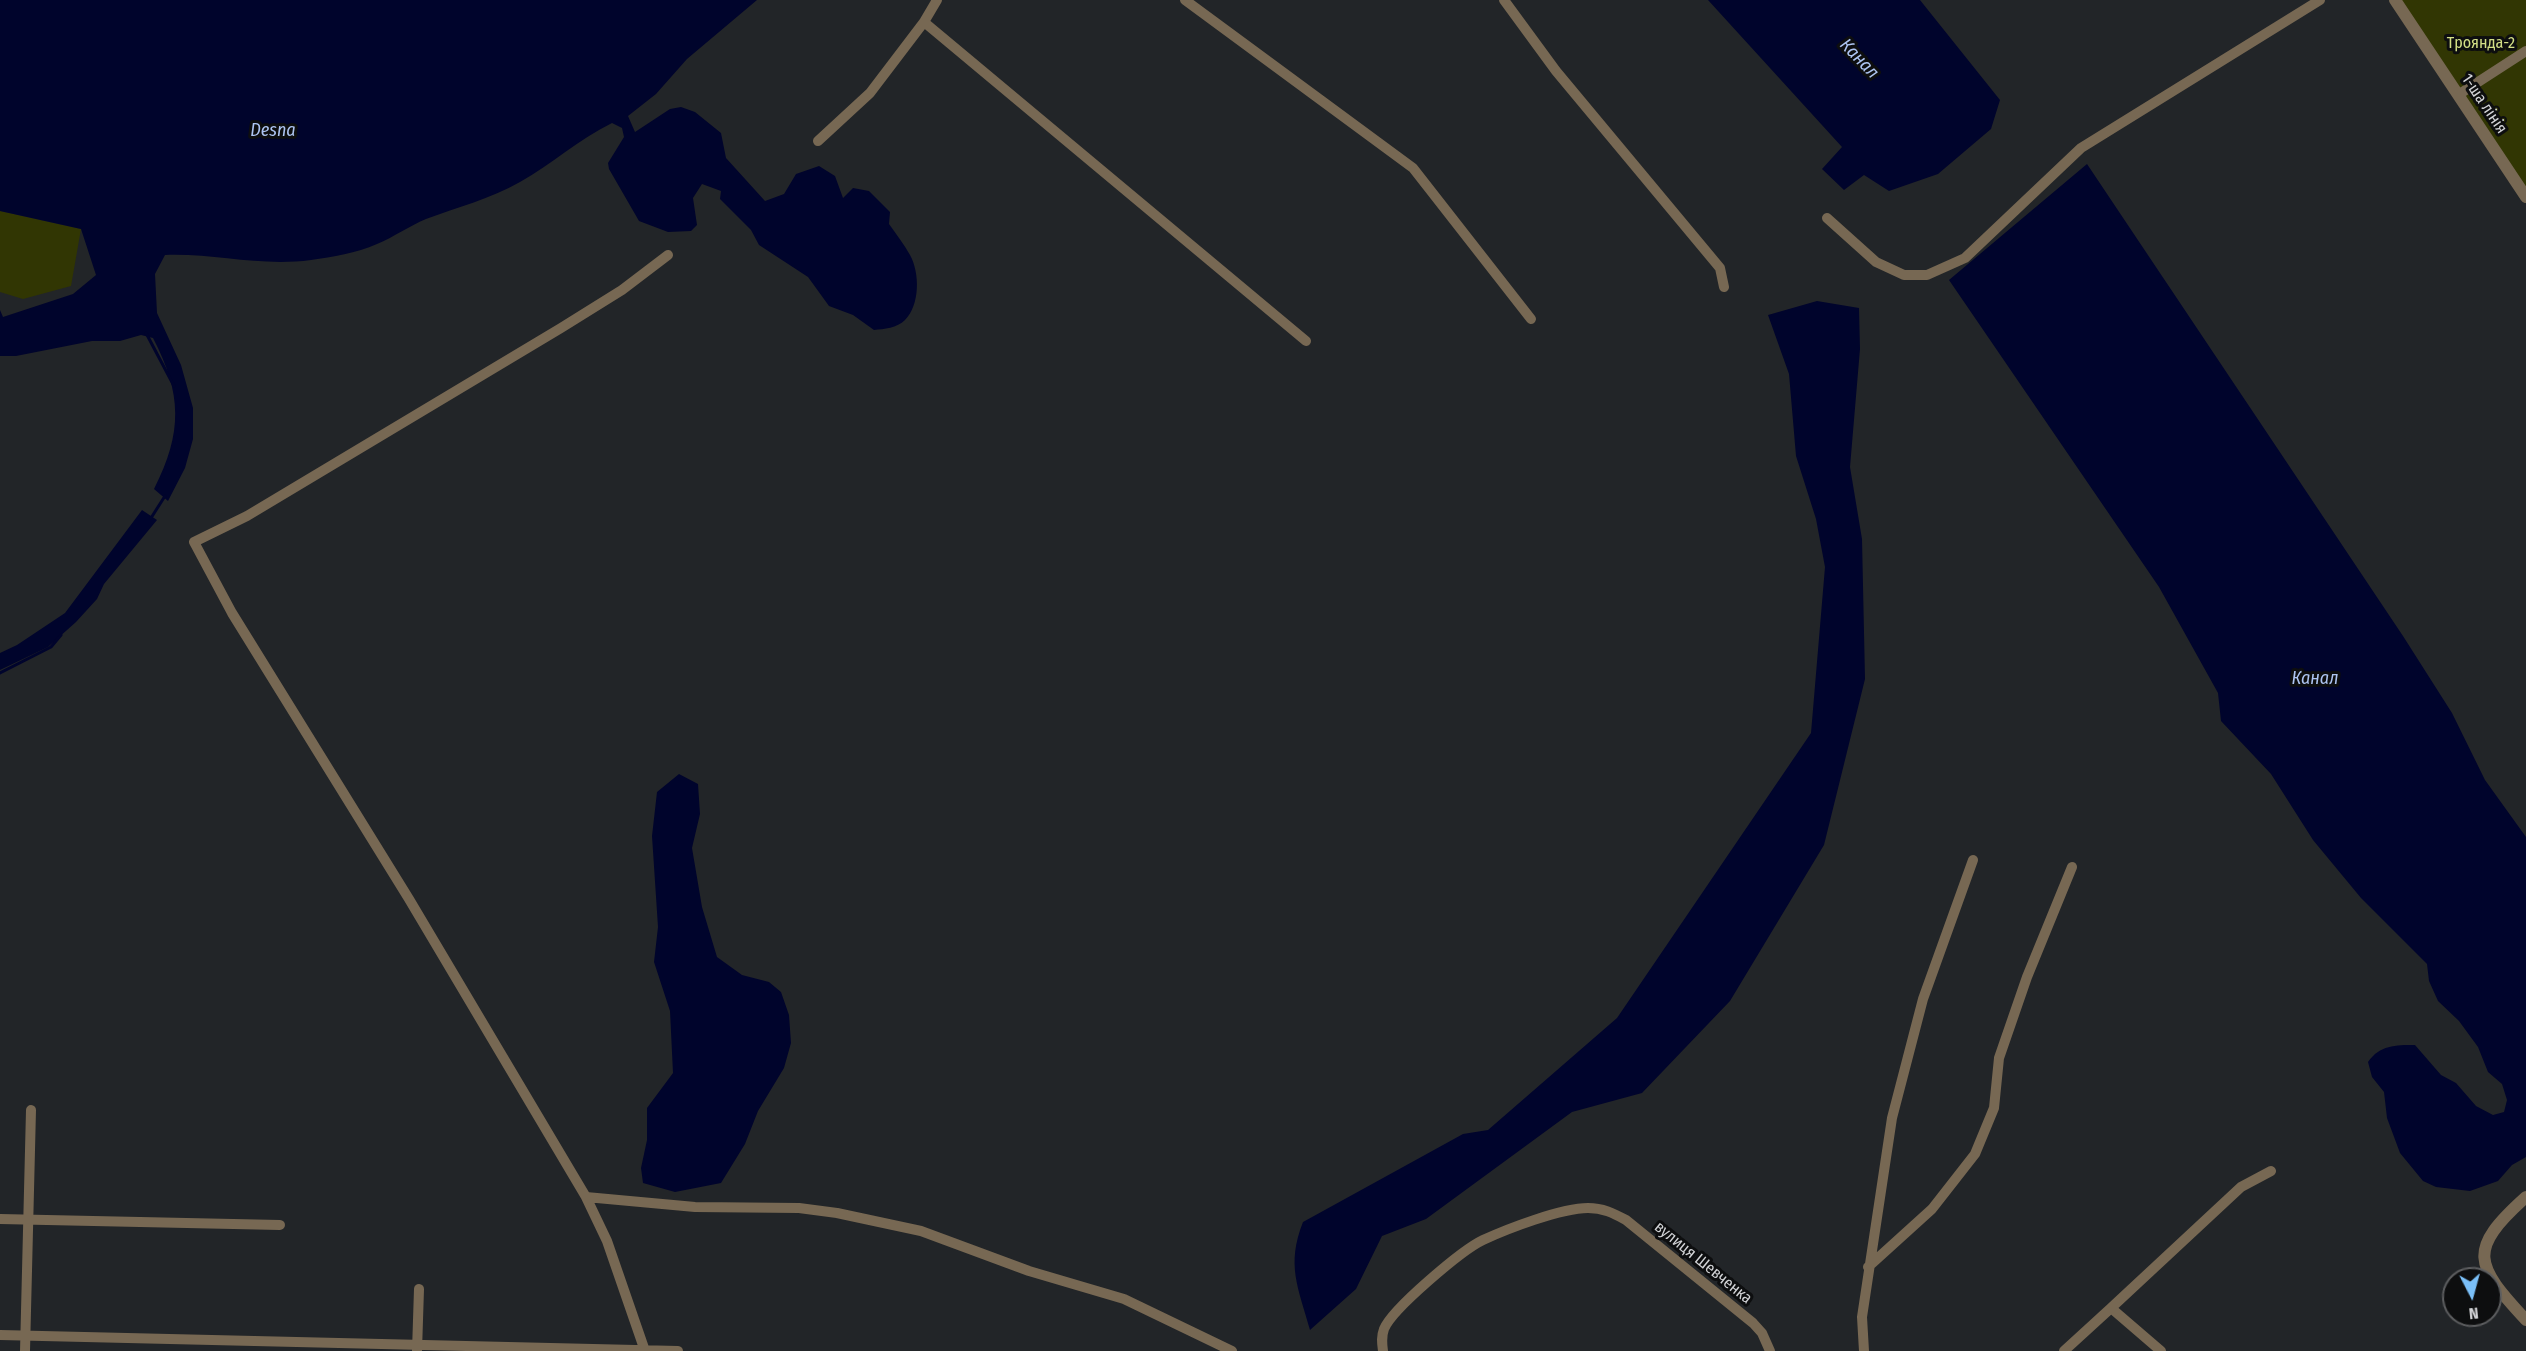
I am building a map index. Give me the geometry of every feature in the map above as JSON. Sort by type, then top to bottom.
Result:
[{"type":"street","points":[[818,141],[870,93],[924,22],[937,0]]},
{"type":"street","points":[[1185,0],[1413,168],[1531,319]]},
{"type":"street","points":[[1504,0],[1556,71],[1720,268],[1724,287]]},
{"type":"street","points":[[1827,218],[1876,262],[1904,275],[1927,275],[1965,258],[2081,148],[2320,0]]},
{"type":"street","name":"1-ша лінія","points":[[2395,0],[2526,197]]},
{"type":"street","points":[[924,22],[1306,341]]},
{"type":"street","points":[[2458,95],[2526,51]]},
{"type":"street","points":[[645,1351],[607,1241],[586,1197],[409,899],[232,613],[194,542],[247,516],[561,328],[622,290],[668,255]]},
{"type":"street","points":[[1864,1351],[1862,1317],[1868,1267],[1892,1118],[1923,999],[1973,860]]},
{"type":"street","points":[[1868,1267],[1932,1209],[1975,1154],[1994,1108],[1999,1058],[2027,976],[2072,867]]},
{"type":"street","points":[[25,1351],[31,1110]]},
{"type":"street","points":[[2064,1351],[2241,1187],[2271,1171]]},
{"type":"street","points":[[586,1197],[695,1207],[808,1209],[921,1231],[1029,1271],[1124,1299],[1232,1351]]},
{"type":"street","points":[[2526,1197],[2491,1231],[2484,1247],[2484,1258],[2491,1280],[2499,1292],[2526,1320]]},
{"type":"street","name":"вулиця Шевченка","points":[[1383,1351],[1381,1339],[1384,1326],[1432,1278],[1461,1253],[1483,1240],[1564,1211],[1605,1209],[1626,1220],[1753,1323],[1762,1334],[1770,1351]]},
{"type":"street","points":[[0,1219],[280,1225]]},
{"type":"street","points":[[417,1348],[418,1289]]},
{"type":"street","points":[[2111,1308],[2161,1351]]},
{"type":"street","points":[[0,1335],[417,1348],[678,1351]]},
{"type":"green space","name":"Троянда-2","points":[[2399,0],[2526,0],[2526,190]]},
{"type":"green space","points":[[0,211],[81,229],[71,286],[23,299],[0,292]]},
{"type":"water","name":"Desna","points":[[0,0],[757,0],[687,59],[656,94],[628,116],[635,132],[670,109],[681,107],[695,112],[721,133],[726,158],[765,201],[784,194],[796,174],[819,166],[835,176],[843,198],[853,188],[869,191],[890,212],[889,224],[913,262],[917,280],[914,306],[902,323],[890,328],[874,330],[853,315],[829,306],[808,277],[759,245],[751,230],[720,199],[721,191],[702,184],[693,198],[697,225],[691,231],[668,232],[639,221],[609,169],[608,163],[624,137],[622,128],[612,123],[588,136],[509,188],[426,219],[361,250],[328,258],[292,262],[165,255],[155,274],[157,313],[181,365],[193,408],[193,439],[185,468],[168,501],[154,489],[170,449],[174,431],[174,395],[163,358],[153,338],[141,335],[120,341],[92,341],[16,356],[0,356],[0,310],[3,317],[73,294],[96,275],[81,229],[0,211]]},
{"type":"water","name":"Канал","points":[[1708,0],[1920,0],[2000,100],[1991,129],[1938,174],[1889,191],[1864,175],[1844,190],[1822,169],[1842,147]]},
{"type":"water","name":"Канал","points":[[2087,164],[2403,636],[2452,713],[2485,780],[2526,837],[2526,1157],[2512,1165],[2498,1181],[2470,1191],[2436,1187],[2423,1181],[2400,1153],[2387,1118],[2384,1092],[2372,1077],[2368,1062],[2378,1052],[2395,1046],[2415,1045],[2441,1075],[2456,1083],[2476,1106],[2493,1115],[2504,1112],[2507,1100],[2502,1084],[2488,1072],[2478,1047],[2459,1021],[2438,1001],[2429,981],[2427,964],[2361,898],[2313,840],[2271,774],[2221,721],[2218,693],[2159,587],[1949,280]]},
{"type":"water","points":[[1817,301],[1859,308],[1860,349],[1850,467],[1862,539],[1865,679],[1824,845],[1730,1001],[1642,1093],[1572,1112],[1426,1219],[1382,1236],[1356,1289],[1310,1330],[1298,1288],[1295,1264],[1295,1251],[1303,1222],[1463,1134],[1488,1130],[1617,1018],[1811,733],[1825,567],[1816,519],[1796,456],[1789,374],[1768,315]]},
{"type":"water","points":[[142,510],[157,520],[104,584],[97,599],[48,647],[0,670],[0,653],[17,645],[65,613]]},
{"type":"water","points":[[679,774],[698,784],[700,814],[692,848],[702,907],[717,957],[742,975],[769,982],[781,992],[789,1015],[791,1043],[784,1068],[758,1111],[745,1144],[721,1183],[675,1192],[643,1183],[641,1168],[647,1140],[647,1108],[673,1073],[670,1011],[654,962],[658,927],[652,836],[657,792]]},
{"type":"waterway","points":[[146,333],[174,386]]},
{"type":"waterway","points":[[151,518],[165,496]]},
{"type":"waterway","points":[[0,673],[51,647],[61,635]]}]
